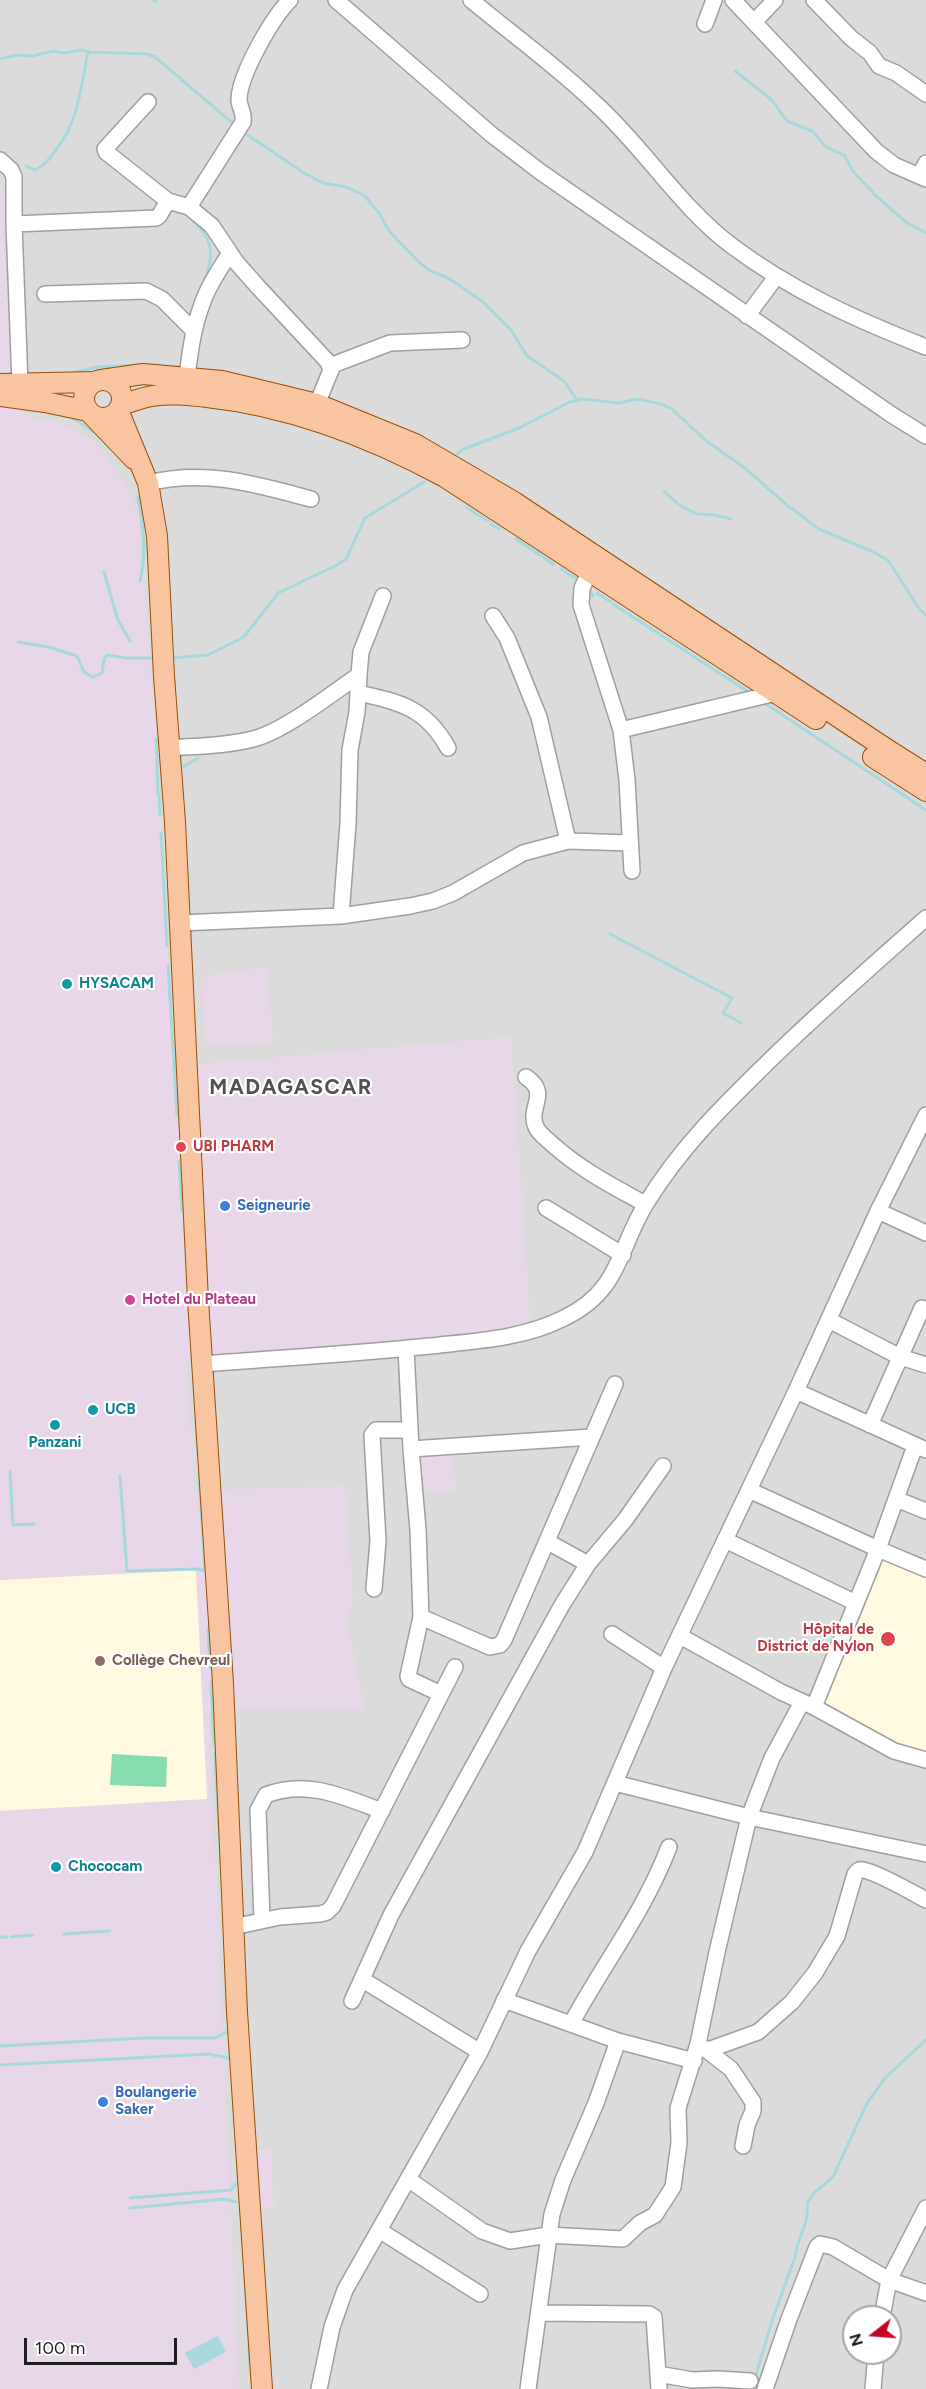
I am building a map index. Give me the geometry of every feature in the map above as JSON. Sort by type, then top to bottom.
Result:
[{"type":"main road","points":[[144,475],[89,412],[84,400],[90,385],[98,381],[142,374],[187,376],[221,390],[335,427],[406,456],[445,477],[926,791]]},
{"type":"main road","points":[[10,384],[107,380],[118,387],[121,392],[120,408],[144,475],[157,536],[180,922],[202,1364],[224,1683],[246,1924],[262,2389]]},
{"type":"main road","points":[[0,396],[45,402],[89,412],[102,418],[151,396],[221,390],[316,404],[406,440],[446,460],[514,502],[926,774]]},
{"type":"street","points":[[189,207],[243,122],[244,116],[239,98],[250,63],[276,16],[290,0]]},
{"type":"street","points":[[336,0],[492,135],[747,316],[892,416],[926,436]]},
{"type":"street","points":[[471,0],[598,105],[694,213],[731,245],[777,277],[819,302],[926,346]]},
{"type":"street","points":[[705,24],[714,0]]},
{"type":"street","points":[[733,0],[876,152],[894,165],[924,173]]},
{"type":"street","points":[[754,22],[776,0]]},
{"type":"street","points":[[813,0],[851,38],[870,53],[879,66],[896,73],[926,94]]},
{"type":"street","points":[[148,102],[105,150],[168,201],[189,207],[212,226],[230,253],[259,288],[330,366],[331,370],[316,404]]},
{"type":"street","points":[[0,160],[11,170],[14,177],[10,384]]},
{"type":"street","points":[[14,224],[156,219],[168,201]]},
{"type":"street","points":[[187,376],[201,306],[230,253]]},
{"type":"street","points":[[747,316],[777,277]]},
{"type":"street","points":[[45,294],[146,291],[162,299],[194,332]]},
{"type":"street","points":[[330,366],[390,343],[462,340]]},
{"type":"street","points":[[144,475],[240,480],[311,499]]},
{"type":"street","points":[[590,571],[582,588],[581,605],[621,730],[627,780],[632,871]]},
{"type":"street","points":[[341,916],[348,823],[350,750],[357,712],[361,652],[383,596]]},
{"type":"street","points":[[493,616],[507,638],[539,717],[568,841]]},
{"type":"street","points":[[170,748],[210,746],[254,739],[275,731],[359,675]]},
{"type":"street","points":[[358,693],[405,705],[420,713],[436,728],[448,748]]},
{"type":"street","points":[[621,730],[776,693]]},
{"type":"street","points":[[180,922],[341,916],[433,901],[453,893],[523,853],[568,841],[630,843]]},
{"type":"street","points":[[202,1364],[406,1348],[527,1333],[583,1308],[599,1294],[609,1280],[623,1255],[645,1204],[674,1161],[708,1120],[809,1022],[926,918]]},
{"type":"street","points":[[526,1077],[534,1083],[538,1090],[535,1122],[539,1131],[580,1168],[645,1204]]},
{"type":"street","points":[[319,2389],[332,2327],[345,2290],[480,2052],[528,1951],[585,1852],[664,1668],[796,1392],[878,1211],[926,1115]]},
{"type":"street","points":[[546,1208],[623,1255]]},
{"type":"street","points":[[878,1211],[926,1233]]},
{"type":"street","points":[[870,1425],[922,1308]]},
{"type":"street","points":[[829,1320],[900,1357],[926,1365]]},
{"type":"street","points":[[406,1348],[418,1530],[421,1617],[408,1678],[441,1694]]},
{"type":"street","points":[[421,1617],[490,1647],[500,1645],[548,1542],[615,1384]]},
{"type":"street","points":[[408,2179],[482,2231],[510,2241],[548,2235],[623,2239],[640,2223],[650,2219],[660,2210],[673,2187],[679,2143],[678,2108],[694,2061],[703,2047],[717,1952],[749,1817],[772,1758],[808,1705],[856,1603],[896,1499],[921,1448],[796,1392]]},
{"type":"street","points":[[374,1589],[378,1541],[372,1435],[376,1430],[410,1430]]},
{"type":"street","points":[[411,1449],[592,1437]]},
{"type":"street","points":[[352,2001],[391,1915],[550,1627],[588,1564],[625,1520],[663,1466]]},
{"type":"street","points":[[749,1490],[878,1550],[926,1569]]},
{"type":"street","points":[[896,1499],[926,1511]]},
{"type":"street","points":[[725,1540],[856,1603]]},
{"type":"street","points":[[548,1542],[588,1564]]},
{"type":"street","points":[[612,1634],[664,1668]]},
{"type":"street","points":[[680,1636],[894,1751],[926,1760]]},
{"type":"street","points":[[382,1811],[317,1789],[288,1789],[266,1795],[258,1810],[246,1924],[327,1912],[333,1906],[382,1811],[455,1667]]},
{"type":"street","points":[[615,1783],[749,1817],[926,1854]]},
{"type":"street","points":[[571,2024],[641,1909],[656,1881],[669,1847]]},
{"type":"street","points":[[703,2047],[758,2032],[792,2002],[815,1973],[837,1936],[855,1874],[858,1871],[862,1870],[885,1879],[926,1900]]},
{"type":"street","points":[[363,1980],[480,2052]]},
{"type":"street","points":[[504,2000],[618,2041],[694,2061]]},
{"type":"street","points":[[528,2389],[554,2204],[596,2103],[618,2041]]},
{"type":"street","points":[[703,2047],[731,2069],[753,2102],[753,2111],[747,2125],[743,2146]]},
{"type":"street","points":[[885,2305],[890,2280],[926,2208]]},
{"type":"street","points":[[379,2230],[480,2294]]},
{"type":"street","points":[[765,2389],[817,2247],[824,2243],[890,2280],[926,2293]]},
{"type":"street","points":[[539,2313],[649,2314],[654,2317],[658,2382],[750,2381]]},
{"type":"street","points":[[873,2389],[875,2365]]},
{"type":"shaded area","points":[[0,0],[926,0],[926,2389],[0,2389]]},
{"type":"shaded area","points":[[0,185],[14,185],[22,381],[0,394]]},
{"type":"shaded area","points":[[0,397],[26,416],[66,425],[95,442],[126,485],[138,517],[156,736],[174,1066],[511,1037],[531,1330],[395,1347],[187,1360],[194,1491],[345,1486],[353,1599],[346,1618],[365,1710],[208,1710],[239,2389],[0,2389]]},
{"type":"shaded area","points":[[266,968],[274,1042],[205,1045],[201,976]]},
{"type":"shaded area","points":[[452,1449],[456,1490],[427,1493],[417,1481],[413,1453]]},
{"type":"shaded area","name":"Hôpital de District de Nylon","points":[[881,1560],[926,1577],[926,1753],[900,1748],[824,1702]]},
{"type":"shaded area","name":"Collège Chevreul","points":[[196,1570],[207,1799],[0,1811],[0,1580]]},
{"type":"shaded area","points":[[271,2149],[274,2209],[270,2210],[257,2207],[253,2151]]},
{"type":"green space","points":[[112,1754],[167,1757],[166,1787],[110,1785]]},
{"type":"water","points":[[218,2336],[226,2352],[194,2369],[185,2353]]},
{"type":"waterway","points":[[0,59],[16,55],[33,56],[53,51],[64,53],[82,50],[147,54],[155,57],[236,126]]},
{"type":"waterway","points":[[26,166],[35,170],[43,165],[65,137],[75,114],[88,52]]},
{"type":"waterway","points":[[735,71],[772,100],[787,121],[812,131],[826,147],[844,155],[853,171],[875,195],[907,223],[926,233]]},
{"type":"waterway","points":[[243,132],[323,183],[346,187],[364,195],[379,213],[389,231],[419,262],[429,270],[450,279],[483,302],[511,330],[527,356],[564,381],[577,400]]},
{"type":"waterway","points":[[191,218],[203,232],[210,246],[210,262],[205,280]]},
{"type":"waterway","points":[[692,286],[716,302]]},
{"type":"waterway","points":[[72,373],[97,367],[140,365]]},
{"type":"waterway","points":[[149,365],[161,365]]},
{"type":"waterway","points":[[165,366],[183,365]]},
{"type":"waterway","points":[[457,454],[464,449],[519,428],[570,402],[582,399],[619,403],[637,399],[661,404],[672,409],[705,440],[745,468],[787,505],[819,529],[888,560],[920,610],[926,615]]},
{"type":"waterway","points":[[71,417],[98,435]]},
{"type":"waterway","points":[[171,658],[208,655],[244,637],[278,593],[346,559],[365,518],[424,482]]},
{"type":"waterway","points":[[664,491],[679,505],[697,514],[731,519]]},
{"type":"waterway","points":[[138,496],[144,549],[140,581]]},
{"type":"waterway","points":[[467,508],[488,521]]},
{"type":"waterway","points":[[491,524],[499,529]]},
{"type":"waterway","points":[[516,539],[553,564]]},
{"type":"waterway","points":[[561,569],[580,581]]},
{"type":"waterway","points":[[104,572],[118,620],[130,641]]},
{"type":"waterway","points":[[588,587],[593,596]]},
{"type":"waterway","points":[[597,593],[611,602]]},
{"type":"waterway","points":[[613,604],[750,693]]},
{"type":"waterway","points":[[18,642],[49,647],[77,656],[84,672],[93,677],[102,673],[104,659],[107,655],[152,658]]},
{"type":"waterway","points":[[763,702],[926,810]]},
{"type":"waterway","points":[[156,739],[158,795]]},
{"type":"waterway","points":[[179,769],[198,758]]},
{"type":"waterway","points":[[159,795],[160,815]]},
{"type":"waterway","points":[[161,833],[167,946]]},
{"type":"waterway","points":[[610,934],[732,998],[723,1013],[741,1023]]},
{"type":"waterway","points":[[168,966],[177,1115]]},
{"type":"waterway","points":[[179,1161],[182,1211]]},
{"type":"waterway","points":[[196,1423],[198,1455]]},
{"type":"waterway","points":[[10,1471],[13,1525],[34,1524]]},
{"type":"waterway","points":[[120,1476],[127,1571],[198,1569],[205,1571],[199,1473]]},
{"type":"waterway","points":[[208,1628],[210,1668]]},
{"type":"waterway","points":[[822,1645],[826,1646],[829,1654]]},
{"type":"waterway","points":[[211,1682],[214,1744]]},
{"type":"waterway","points":[[215,1754],[221,1863]]},
{"type":"waterway","points":[[890,1757],[915,1765]]},
{"type":"waterway","points":[[64,1934],[109,1931]]},
{"type":"waterway","points":[[11,1937],[33,1935]]},
{"type":"waterway","points":[[0,1937],[7,1937]]},
{"type":"waterway","points":[[0,2046],[143,2038],[215,2038],[229,2031]]},
{"type":"waterway","points":[[755,2378],[807,2218],[807,2203],[814,2193],[833,2177],[867,2103],[886,2077],[926,2040]]},
{"type":"waterway","points":[[0,2065],[209,2054],[233,2060]]},
{"type":"waterway","points":[[130,2198],[231,2190],[236,2184]]},
{"type":"waterway","points":[[130,2208],[225,2199],[236,2202]]},
{"type":"waterway","points":[[245,2279],[250,2365]]},
{"type":"place","name":"HYSACAM","points":[[67,984]]},
{"type":"place","name":"UBI PHARM","points":[[181,1147]]},
{"type":"place","name":"Seigneurie","points":[[225,1206]]},
{"type":"place","name":"Hotel du Plateau","points":[[130,1300]]},
{"type":"place","name":"UCB","points":[[93,1410]]},
{"type":"place","name":"Panzani","points":[[55,1425]]},
{"type":"place","name":"Hôpital de District de Nylon","points":[[888,1639]]},
{"type":"place","name":"Collège Chevreul","points":[[100,1661]]},
{"type":"place","name":"Chococam","points":[[56,1867]]},
{"type":"place","name":"Boulangerie Saker","points":[[103,2102]]},
{"type":"district","name":"MADAGASCAR","points":[[291,1088]]}]
